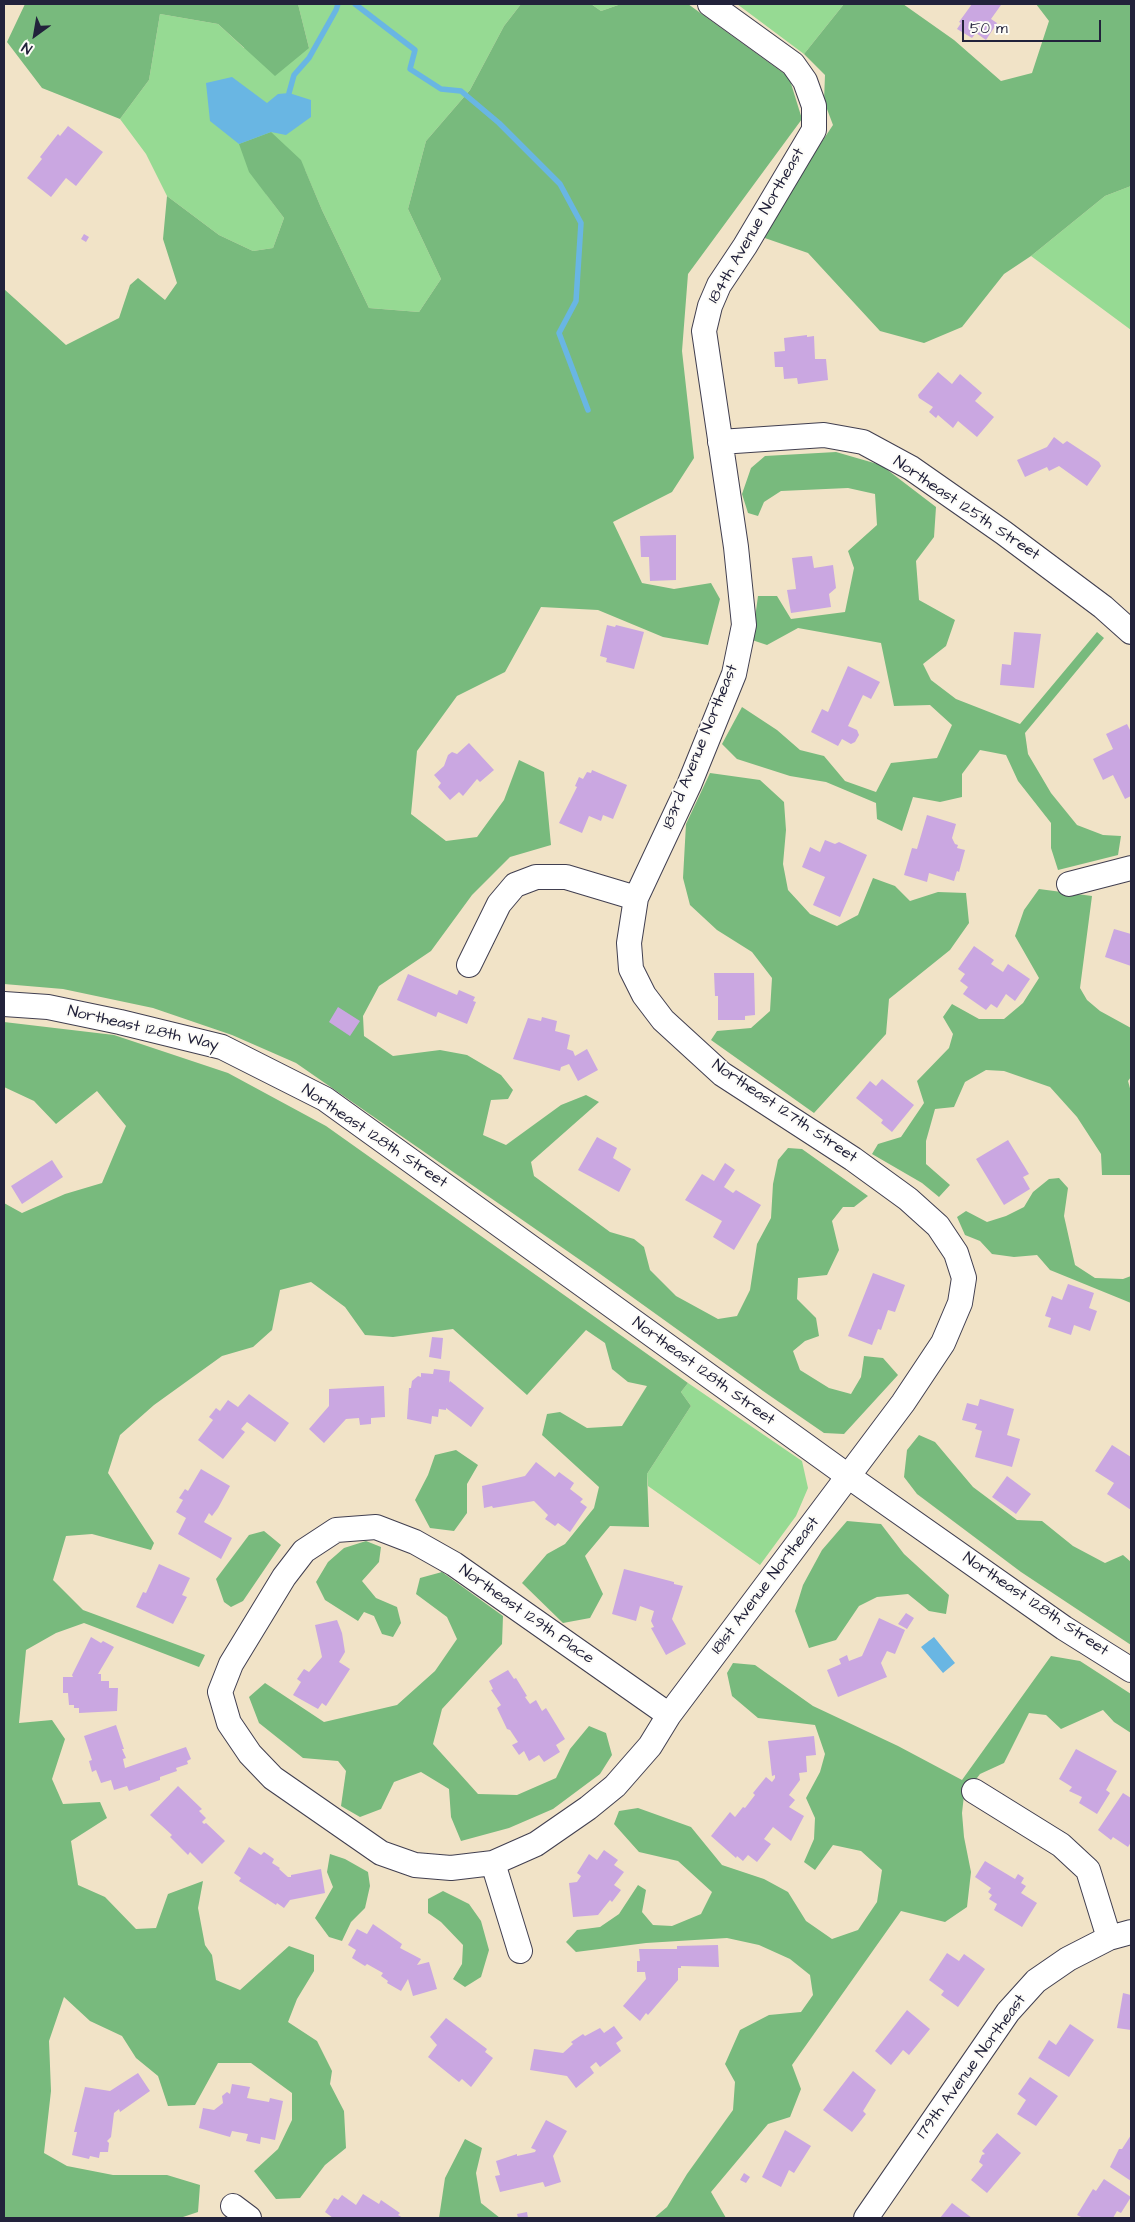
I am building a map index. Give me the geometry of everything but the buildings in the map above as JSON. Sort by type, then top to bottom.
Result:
[{"type":"street","name":"184th Avenue Northeast","points":[[717,6],[792,64],[805,81],[814,106],[814,130],[720,286],[710,306],[704,331],[720,442]]},
{"type":"street","name":"Northeast 125th Street","points":[[720,442],[824,435],[863,442],[911,468],[1004,533],[1103,607],[1131,632]]},
{"type":"street","name":"183rd Avenue Northeast","points":[[636,898],[689,785],[734,674],[744,625],[736,547],[720,442]]},
{"type":"street","points":[[1070,884],[1131,868]]},
{"type":"street","points":[[469,965],[499,904],[515,885],[536,876],[566,878],[636,898]]},
{"type":"street","name":"Northeast 127th Street","points":[[636,898],[629,943],[632,969],[644,995],[663,1020],[722,1074],[853,1159],[908,1199],[938,1226],[956,1253]]},
{"type":"street","name":"Northeast 128th Way","points":[[4,1004],[48,1007],[120,1022],[222,1047],[276,1074]]},
{"type":"street","name":"Northeast 128th Street","points":[[276,1074],[325,1099],[848,1476],[1064,1628],[1131,1670]]},
{"type":"street","name":"181st Avenue Northeast","points":[[376,1527],[336,1530],[304,1551],[284,1577],[231,1664],[220,1692],[230,1723],[250,1754],[273,1778],[381,1853],[415,1865],[451,1868],[493,1863],[536,1844],[602,1797],[622,1780],[650,1746],[669,1715],[903,1403],[943,1343],[960,1303],[964,1278],[956,1253]]},
{"type":"street","name":"Northeast 129th Place","points":[[376,1527],[415,1542],[454,1564],[669,1715]]},
{"type":"street","points":[[974,1791],[1061,1845],[1088,1870],[1120,1935]]},
{"type":"street","points":[[493,1863],[520,1951]]},
{"type":"street","name":"179th Avenue Northeast","points":[[866,2218],[1008,2012],[1036,1981],[1068,1959],[1120,1935]]},
{"type":"green space","points":[[25,4],[298,4],[309,48],[275,76],[218,24],[160,14],[149,80],[120,119],[42,88],[7,42]]},
{"type":"green space","points":[[298,4],[521,4],[504,26],[470,90],[426,141],[408,209],[441,279],[419,312],[369,308],[305,170],[266,194],[284,218],[273,248],[253,251],[219,235],[167,196],[146,154],[120,119],[149,80],[160,14],[218,24],[244,48],[309,48]]},
{"type":"green space","points":[[521,4],[591,4],[601,11],[621,4],[688,4],[789,77],[802,119],[688,274],[682,351],[694,458],[672,492],[613,522],[642,583],[674,589],[711,583],[720,599],[708,645],[663,637],[598,610],[541,607],[505,672],[457,696],[417,751],[411,814],[446,841],[477,837],[504,800],[519,760],[544,772],[551,845],[510,857],[472,895],[431,951],[379,986],[363,1016],[364,1036],[393,1056],[440,1050],[467,1055],[501,1075],[513,1090],[508,1099],[491,1100],[483,1135],[506,1145],[561,1105],[586,1095],[599,1102],[531,1162],[534,1176],[610,1232],[634,1239],[644,1247],[650,1270],[676,1296],[718,1319],[737,1316],[750,1290],[757,1244],[771,1218],[773,1184],[778,1160],[788,1148],[802,1149],[868,1196],[854,1207],[843,1207],[832,1221],[839,1250],[827,1275],[798,1278],[797,1299],[816,1318],[819,1336],[805,1341],[793,1351],[800,1370],[829,1388],[851,1394],[861,1377],[864,1356],[883,1358],[898,1375],[844,1434],[824,1433],[596,1271],[296,1063],[232,1035],[153,1008],[63,989],[4,984],[4,289],[66,345],[119,318],[130,285],[138,278],[165,300],[177,283],[163,239],[167,196],[219,235],[253,251],[273,248],[284,218],[249,172],[239,144],[271,132],[301,160],[322,210],[369,308],[419,312],[441,279],[408,209],[426,141],[470,90],[504,26]]},
{"type":"green space","points":[[591,4],[621,4],[601,11]]},
{"type":"green space","points":[[737,4],[844,4],[804,54]]},
{"type":"green space","points":[[844,4],[903,4],[954,40],[1001,81],[1032,73],[1049,21],[1036,4],[1131,4],[1131,186],[1105,196],[1031,256],[1004,274],[962,327],[924,343],[880,331],[808,253],[759,236],[833,125],[824,101],[825,75],[804,54]]},
{"type":"green space","points":[[1131,186],[1131,330],[1031,256],[1105,196]]},
{"type":"green space","points":[[836,452],[881,465],[936,507],[934,537],[916,561],[919,600],[955,620],[946,646],[923,664],[931,680],[956,699],[1020,724],[1097,632],[1104,638],[1025,733],[1028,754],[1051,793],[1077,825],[1103,835],[1121,836],[1118,855],[1058,870],[1051,848],[1051,823],[1018,781],[1006,755],[980,750],[962,774],[962,797],[940,802],[913,797],[902,831],[877,819],[876,803],[826,782],[790,776],[737,759],[722,744],[742,707],[777,730],[800,750],[824,756],[845,781],[876,792],[891,763],[937,758],[952,725],[930,705],[894,706],[881,643],[798,628],[767,645],[752,640],[758,596],[777,596],[791,619],[845,612],[854,568],[848,551],[877,525],[875,494],[848,488],[781,491],[764,502],[758,516],[748,513],[742,494],[751,468],[765,456]]},
{"type":"green space","points":[[710,773],[760,780],[784,802],[786,830],[783,864],[788,890],[810,914],[837,926],[858,915],[873,878],[895,886],[910,901],[938,892],[966,893],[969,923],[950,950],[889,999],[886,1034],[814,1113],[711,1040],[717,1031],[751,1028],[770,1011],[772,978],[752,952],[717,930],[690,905],[683,878],[686,824]]},
{"type":"green space","points":[[1039,889],[1092,896],[1080,988],[1087,1000],[1100,1011],[1131,1028],[1131,1077],[1128,1081],[1131,1092],[1131,1175],[1102,1175],[1101,1154],[1077,1117],[1050,1087],[1004,1071],[986,1070],[965,1082],[954,1107],[935,1109],[926,1141],[926,1164],[950,1185],[939,1197],[922,1183],[872,1154],[878,1144],[901,1137],[924,1103],[917,1081],[949,1048],[953,1034],[943,1017],[952,1004],[979,1019],[1004,1019],[1023,1003],[1039,978],[1015,936],[1024,910]]},
{"type":"green space","points":[[4,1022],[114,1035],[228,1073],[326,1126],[688,1383],[681,1392],[691,1406],[647,1474],[649,1527],[610,1526],[585,1556],[603,1594],[590,1618],[563,1623],[522,1583],[547,1554],[565,1544],[594,1508],[599,1487],[542,1435],[547,1414],[560,1412],[587,1428],[622,1426],[647,1386],[628,1382],[612,1369],[605,1343],[586,1330],[527,1395],[453,1329],[393,1337],[365,1335],[345,1307],[311,1282],[280,1290],[272,1330],[253,1347],[222,1356],[154,1405],[120,1435],[108,1473],[154,1543],[151,1550],[92,1534],[66,1536],[53,1580],[83,1610],[205,1655],[199,1667],[84,1623],[56,1633],[26,1650],[19,1723],[52,1720],[65,1739],[52,1779],[63,1804],[100,1802],[107,1818],[71,1841],[78,1885],[105,1897],[136,1929],[156,1928],[168,1894],[203,1881],[198,1908],[205,1945],[212,1955],[216,1980],[240,1990],[289,1946],[314,1955],[314,1971],[297,1999],[288,2022],[317,2041],[332,2071],[330,2084],[344,2111],[346,2148],[325,2165],[300,2198],[276,2199],[254,2171],[278,2149],[292,2120],[292,2093],[251,2063],[218,2063],[195,2105],[168,2106],[158,2076],[136,2058],[122,2036],[90,2021],[64,1997],[49,2041],[51,2091],[44,2153],[67,2166],[113,2175],[167,2175],[200,2185],[198,2212],[180,2218],[4,2218],[4,1203],[22,1213],[65,1194],[102,1183],[126,1126],[97,1091],[56,1124],[34,1101],[4,1087]]},
{"type":"green space","points":[[1059,1178],[1068,1188],[1064,1216],[1075,1265],[1095,1278],[1123,1279],[1131,1276],[1131,1303],[1050,1270],[1037,1255],[1014,1257],[992,1254],[980,1241],[965,1235],[957,1217],[966,1211],[987,1222],[1006,1216],[1024,1207],[1033,1192],[1049,1179]]},
{"type":"green space","points":[[688,1383],[802,1461],[808,1488],[796,1516],[760,1565],[648,1486],[647,1474],[691,1406],[681,1392]]},
{"type":"green space","points":[[919,1435],[935,1442],[973,1487],[1017,1520],[1042,1521],[1073,1546],[1105,1563],[1123,1555],[1131,1562],[1131,1645],[1021,1572],[917,1494],[904,1477],[907,1450]]},
{"type":"green space","points":[[456,1450],[478,1465],[467,1484],[467,1513],[454,1531],[430,1528],[415,1500],[428,1475],[435,1455]]},
{"type":"green space","points":[[847,1521],[881,1524],[904,1554],[949,1595],[946,1614],[929,1611],[908,1594],[877,1597],[859,1606],[836,1640],[809,1648],[795,1611],[803,1585],[822,1550]]},
{"type":"green space","points":[[264,1531],[281,1545],[243,1601],[231,1607],[224,1602],[216,1579],[249,1535]]},
{"type":"green space","points":[[366,1541],[381,1547],[379,1562],[362,1581],[376,1598],[397,1607],[401,1623],[393,1637],[382,1634],[374,1616],[364,1612],[358,1621],[325,1600],[316,1582],[328,1562],[344,1548]]},
{"type":"green space","points":[[442,1572],[503,1616],[502,1644],[442,1709],[433,1744],[478,1794],[517,1795],[556,1778],[570,1749],[589,1726],[606,1733],[612,1755],[600,1774],[553,1809],[509,1828],[461,1841],[451,1817],[449,1789],[421,1772],[394,1782],[381,1809],[360,1817],[341,1806],[346,1771],[338,1761],[303,1758],[259,1723],[249,1697],[265,1683],[324,1722],[397,1705],[435,1671],[457,1639],[447,1617],[416,1594],[420,1578]]},
{"type":"green space","points":[[1051,1656],[1080,1661],[1131,1694],[1131,1733],[1114,1722],[1103,1710],[1061,1729],[1046,1715],[1029,1713],[1004,1763],[980,1774],[964,1795],[962,1813],[964,1837],[971,1872],[967,1907],[945,1922],[901,1911],[792,2065],[801,2089],[790,2117],[768,2124],[711,2192],[726,2218],[654,2218],[667,2207],[687,2174],[733,2110],[735,2082],[725,2064],[740,2030],[769,2015],[801,2012],[813,1995],[810,1975],[790,1959],[759,1945],[727,1938],[646,1943],[576,1952],[566,1942],[577,1930],[600,1927],[619,1914],[638,1885],[646,1890],[642,1912],[653,1925],[672,1926],[701,1914],[712,1892],[678,1861],[639,1852],[614,1824],[619,1811],[638,1808],[691,1827],[722,1865],[764,1879],[788,1892],[806,1921],[832,1939],[858,1930],[877,1902],[882,1870],[861,1851],[833,1845],[815,1870],[804,1862],[814,1839],[815,1818],[806,1798],[820,1772],[825,1754],[815,1725],[758,1718],[732,1696],[727,1673],[733,1663],[755,1665],[813,1706],[898,1746],[962,1780]]},
{"type":"green space","points":[[330,1854],[345,1859],[368,1872],[370,1886],[365,1908],[351,1922],[342,1941],[329,1937],[315,1918],[333,1887],[327,1872]]},
{"type":"green space","points":[[443,1891],[469,1904],[481,1921],[489,1950],[481,1977],[465,1987],[453,1979],[462,1964],[463,1945],[441,1922],[428,1913],[428,1899]]},
{"type":"green space","points":[[465,2139],[482,2148],[476,2173],[481,2203],[500,2218],[439,2218],[445,2178]]},
{"type":"water","points":[[232,77],[267,103],[278,94],[289,93],[311,100],[311,117],[286,135],[271,132],[239,144],[210,121],[206,83]]},
{"type":"water","points":[[934,1637],[955,1663],[943,1673],[921,1647]]},
{"type":"waterway","points":[[289,93],[294,75],[309,58],[338,4]]},
{"type":"waterway","points":[[355,4],[415,50],[410,69],[441,89],[461,91],[499,123],[560,184],[581,223],[576,301],[559,333],[588,410]]}]
